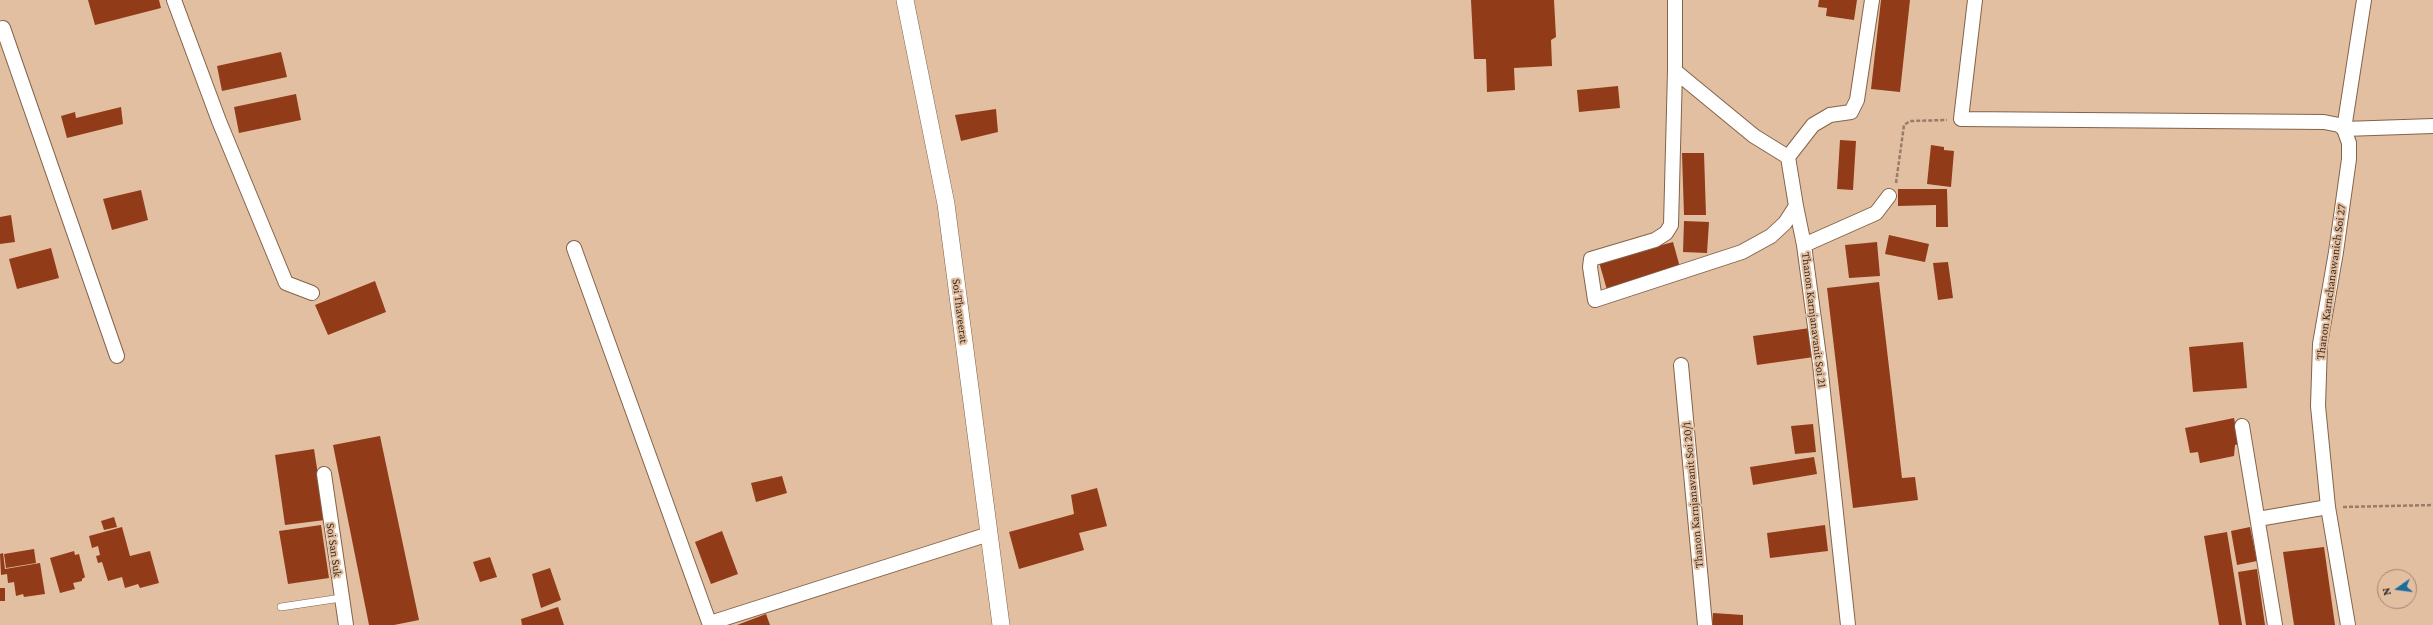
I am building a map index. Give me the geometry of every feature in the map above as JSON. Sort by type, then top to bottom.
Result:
[{"type":"street","points":[[174,0],[219,121],[286,283],[312,293]]},
{"type":"street","name":"Soi Thaveerat","points":[[905,0],[946,204],[1001,625]]},
{"type":"street","points":[[1675,0],[1675,71],[1671,225],[1666,233],[1654,240],[1591,259],[1590,267],[1595,300],[1731,257],[1752,248],[1771,236],[1796,206]]},
{"type":"street","points":[[1804,245],[1788,157],[1813,125],[1830,115],[1851,112],[1854,107],[1857,100],[1872,0]]},
{"type":"street","points":[[1975,0],[1961,119],[2324,122],[2339,125],[2344,129],[2433,126]]},
{"type":"street","points":[[2344,129],[2364,0]]},
{"type":"street","points":[[0,29],[3,28],[117,356]]},
{"type":"street","points":[[1675,71],[1754,136],[1788,157]]},
{"type":"street","name":"Thanon Karnchanawanich Soi 27","points":[[2344,129],[2348,143],[2349,159],[2319,359],[2319,430],[2328,507],[2348,625]]},
{"type":"street","name":"Thanon Karnjanavanit Soi 21","points":[[1848,625],[1820,364],[1804,245],[1876,213],[1889,196]]},
{"type":"street","points":[[574,248],[710,624],[989,534]]},
{"type":"street","name":"Thanon Karnjanavanit Soi 20/1","points":[[1681,365],[1705,625]]},
{"type":"street","points":[[2242,426],[2275,625]]},
{"type":"street","name":"Soi San Suk","points":[[324,474],[346,625]]},
{"type":"street","points":[[2258,519],[2328,507]]},
{"type":"lane","points":[[281,607],[341,598]]},
{"type":"path","points":[[1889,196],[1896,183],[1902,131],[1905,124],[1910,121],[1961,119]]},
{"type":"path","points":[[2328,507],[2433,505]]},
{"type":"building","points":[[88,0],[159,0],[161,8],[95,25]]},
{"type":"building","points":[[1471,0],[1554,0],[1556,37],[1551,40],[1552,66],[1514,68],[1515,90],[1487,92],[1486,59],[1474,59]]},
{"type":"building","points":[[1819,0],[1857,0],[1854,20],[1826,16],[1827,8],[1818,7]]},
{"type":"building","points":[[1881,0],[1910,0],[1900,92],[1871,89]]},
{"type":"building","points":[[281,52],[287,77],[222,91],[217,66]]},
{"type":"building","points":[[1618,86],[1620,108],[1579,112],[1577,90]]},
{"type":"building","points":[[296,94],[301,120],[239,133],[234,107]]},
{"type":"building","points":[[121,107],[123,124],[67,138],[61,116],[75,112],[76,118]]},
{"type":"building","points":[[996,109],[998,132],[961,141],[955,115]]},
{"type":"building","points":[[1840,140],[1856,141],[1853,190],[1837,189]]},
{"type":"building","points":[[1931,145],[1944,147],[1944,150],[1954,151],[1951,187],[1927,184]]},
{"type":"building","points":[[1682,153],[1704,153],[1706,215],[1684,215]]},
{"type":"building","points":[[1898,189],[1947,189],[1948,227],[1936,227],[1936,205],[1898,206]]},
{"type":"building","points":[[141,190],[148,220],[112,230],[103,199]]},
{"type":"building","points":[[11,215],[15,242],[0,244],[0,217]]},
{"type":"building","points":[[1684,221],[1709,222],[1707,253],[1683,252]]},
{"type":"building","points":[[1889,235],[1929,244],[1925,262],[1885,254]]},
{"type":"building","points":[[1673,242],[1681,271],[1607,290],[1599,262]]},
{"type":"building","points":[[1877,242],[1880,276],[1849,278],[1845,245]]},
{"type":"building","points":[[51,248],[59,278],[17,289],[9,259]]},
{"type":"building","points":[[1948,262],[1953,298],[1938,300],[1933,263]]},
{"type":"building","points":[[375,281],[386,312],[328,335],[315,305]]},
{"type":"building","points":[[1879,282],[1902,478],[1915,477],[1918,500],[1853,508],[1827,288]]},
{"type":"building","points":[[1810,328],[1814,357],[1757,365],[1753,336]]},
{"type":"building","points":[[2243,342],[2247,388],[2193,392],[2189,347]]},
{"type":"building","points":[[2234,418],[2239,444],[2235,445],[2234,456],[2200,463],[2198,452],[2190,453],[2185,428]]},
{"type":"building","points":[[1813,424],[1816,452],[1795,454],[1791,426]]},
{"type":"building","points":[[380,436],[419,620],[394,625],[369,625],[333,445]]},
{"type":"building","points":[[314,449],[325,520],[285,525],[275,455]]},
{"type":"building","points":[[1814,457],[1817,474],[1753,485],[1750,467]]},
{"type":"building","points":[[782,476],[787,493],[756,502],[751,483]]},
{"type":"building","points":[[1097,488],[1107,526],[1079,533],[1084,550],[1019,569],[1009,532],[1074,514],[1071,495]]},
{"type":"building","points":[[114,517],[117,527],[104,530],[101,521]]},
{"type":"building","points":[[321,525],[329,578],[288,584],[279,531]]},
{"type":"building","points":[[1825,525],[1828,551],[1770,558],[1767,533]]},
{"type":"building","points":[[122,527],[130,556],[150,551],[159,583],[140,588],[138,584],[125,588],[122,577],[108,581],[102,562],[98,563],[96,556],[100,555],[98,546],[92,548],[89,536]]},
{"type":"building","points":[[2250,527],[2257,561],[2237,565],[2231,531]]},
{"type":"building","points":[[722,531],[738,574],[711,584],[695,542]]},
{"type":"building","points":[[2227,532],[2242,625],[2219,625],[2204,536]]},
{"type":"building","points":[[2324,547],[2335,625],[2294,625],[2283,552]]},
{"type":"building","points":[[34,549],[36,563],[6,568],[4,554]]},
{"type":"building","points":[[74,551],[75,555],[79,554],[85,577],[82,581],[73,583],[75,589],[60,593],[50,558]]},
{"type":"building","points":[[3,553],[5,569],[40,563],[45,594],[24,597],[23,594],[16,596],[14,582],[8,583],[7,574],[1,575],[0,554]]},
{"type":"building","points":[[490,557],[497,577],[480,582],[473,562]]},
{"type":"building","points":[[550,568],[561,600],[541,608],[532,574]]},
{"type":"building","points":[[2257,569],[2265,625],[2246,625],[2238,572]]},
{"type":"building","points":[[0,588],[5,588],[5,601],[0,601]]},
{"type":"building","points":[[558,607],[564,625],[522,625],[521,619]]},
{"type":"building","points":[[1713,613],[1743,615],[1743,625],[1712,625]]},
{"type":"building","points":[[766,614],[770,625],[737,625]]}]
